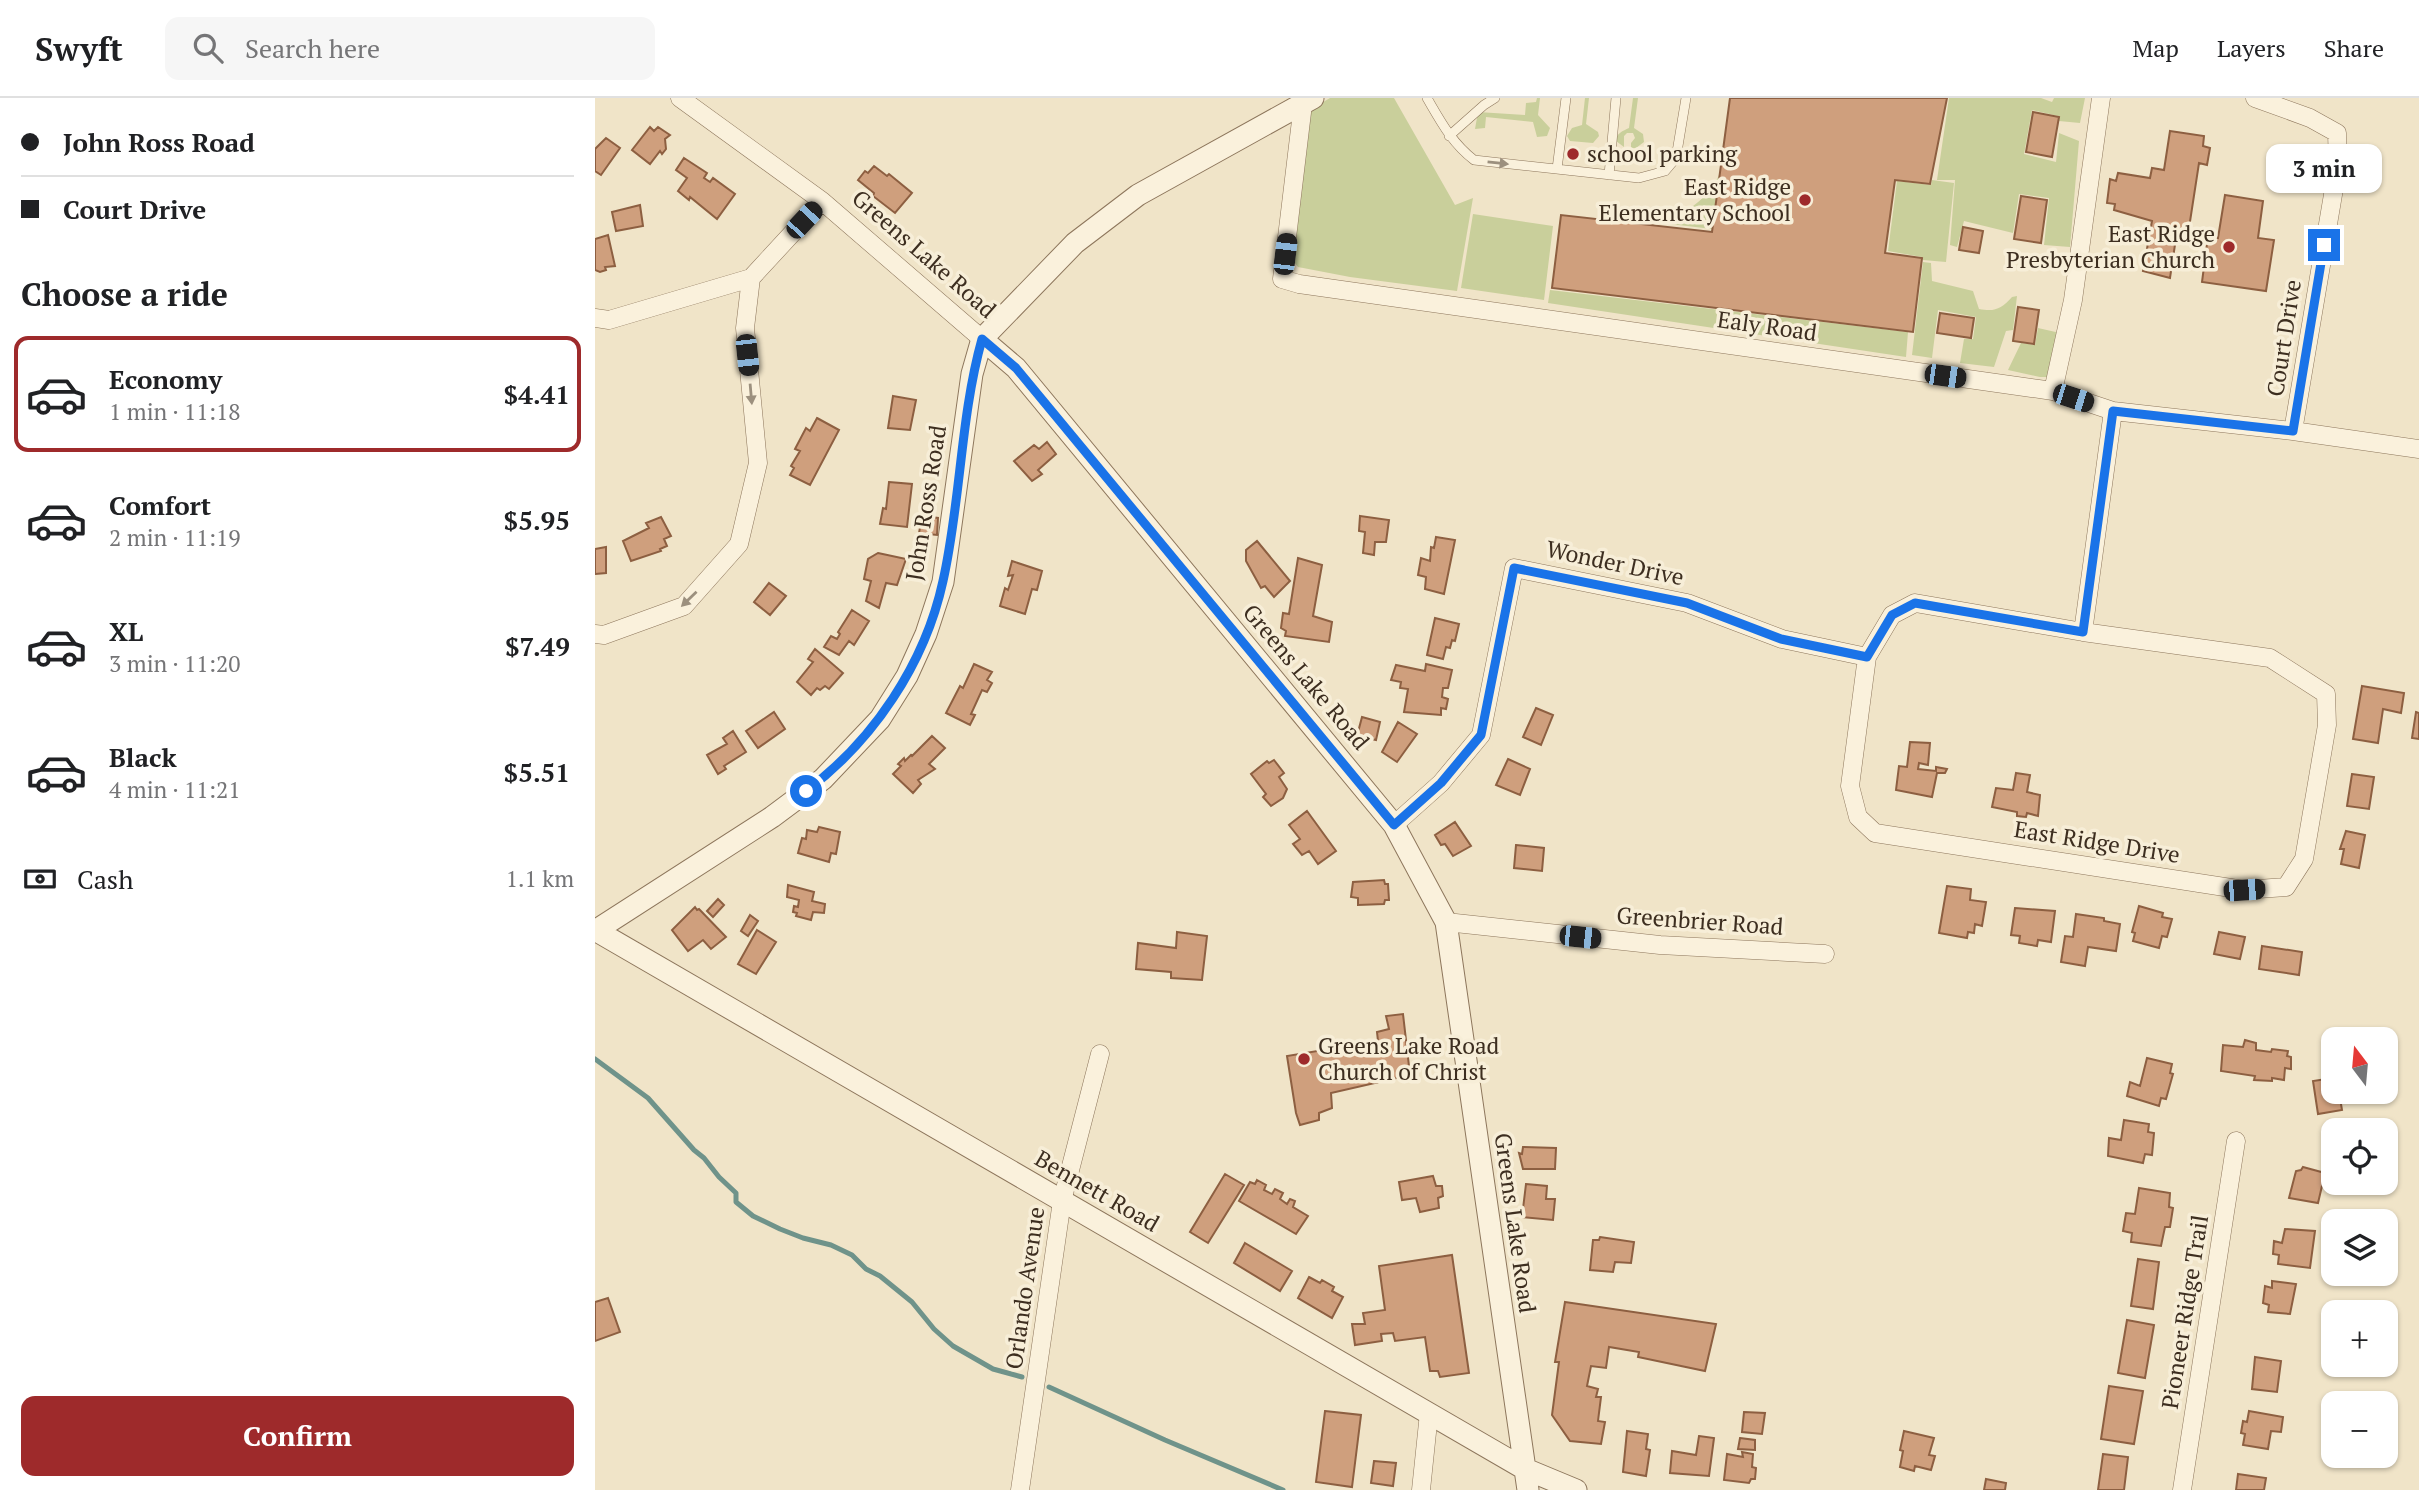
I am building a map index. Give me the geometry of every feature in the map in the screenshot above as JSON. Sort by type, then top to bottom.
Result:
[{"type":"street","name":"Greens Lake Road","points":[[680,98],[822,201],[1016,368],[1394,825],[1445,922],[1528,1490]]},
{"type":"street","points":[[2053,391],[2073,300],[2101,98]]},
{"type":"street","name":"Court Drive","points":[[2255,98],[2310,118],[2337,133],[2337,165],[2293,431]]},
{"type":"street","name":"Ealy Road","points":[[1308,101],[1282,279],[1299,284],[2053,391],[2113,411],[2293,431],[2419,449]]},
{"type":"street","name":"John Ross Road","points":[[595,931],[772,817],[823,779],[880,719],[907,676],[926,634],[943,582],[970,386],[982,339],[1075,243],[1138,195],[1308,101]]},
{"type":"street","points":[[595,318],[610,320],[751,278],[822,201]]},
{"type":"street","points":[[595,634],[604,635],[684,606],[739,544],[758,463],[745,328],[751,278]]},
{"type":"street","points":[[2083,632],[2113,411]]},
{"type":"street","name":"Wonder Drive","points":[[1394,825],[1441,783],[1481,735],[1514,568],[1687,603],[1781,639],[1867,657]]},
{"type":"street","name":"East Ridge Drive","points":[[1915,603],[2083,632],[2270,658],[2326,694],[2327,725],[2304,859],[2286,887],[2244,890],[1875,834],[1858,817],[1850,786],[1867,657],[1892,615],[1915,603]]},
{"type":"street","name":"Greenbrier Road","points":[[1445,922],[1660,945],[1825,954]]},
{"type":"street","name":"Bennett Road","points":[[595,931],[1523,1468],[1576,1490]]},
{"type":"street","name":"Orlando Avenue","points":[[1020,1490],[1062,1201],[1100,1054]]},
{"type":"street","name":"Pioneer Ridge Trail","points":[[2182,1490],[2236,1141]]},
{"type":"street","points":[[1421,1490],[1429,1413]]},
{"type":"lane","points":[[1427,98],[1449,136],[1474,160],[1639,178],[1665,171],[1676,158],[1686,98]]},
{"type":"lane","points":[[1449,136],[1484,104],[1495,98]]},
{"type":"lane","points":[[1557,169],[1566,98]]},
{"type":"lane","points":[[1609,175],[1616,98]]},
{"type":"green space","points":[[1330,98],[1394,98],[1455,205],[1473,198],[1457,291],[1350,277],[1298,267],[1289,256],[1308,111]]},
{"type":"green space","points":[[1537,98],[1540,98],[1538,115],[1550,128],[1547,136],[1537,137],[1533,122],[1486,117],[1485,128],[1475,129],[1478,112],[1525,115],[1526,103],[1536,102]]},
{"type":"green space","points":[[1585,98],[1589,98],[1586,124],[1598,132],[1599,136],[1593,143],[1570,141],[1567,136],[1572,128],[1582,125]]},
{"type":"green space","points":[[1633,98],[1638,98],[1634,128],[1643,134],[1644,142],[1636,148],[1631,148],[1635,138],[1633,133],[1624,136],[1624,147],[1616,141],[1622,131],[1629,128]]},
{"type":"green space","points":[[1949,98],[2041,98],[2052,102],[2054,98],[2085,98],[2080,123],[2059,121],[2058,116],[2032,110],[2024,154],[2056,162],[2059,133],[2079,141],[2070,247],[2044,245],[2049,198],[2019,194],[2013,233],[1964,221],[1957,247],[1950,245],[1955,180],[1937,180]]},
{"type":"green space","points":[[1719,175],[1712,229],[1662,223],[1695,204],[1709,191]]},
{"type":"green space","points":[[1932,180],[1954,183],[1946,262],[1923,260],[1922,257],[1888,251],[1897,181],[1931,185]]},
{"type":"green space","points":[[1473,214],[1553,226],[1544,300],[1461,288]]},
{"type":"green space","points":[[1923,262],[1931,263],[1932,281],[1973,291],[1979,309],[1997,309],[2017,296],[2013,330],[2006,331],[1994,367],[1960,363],[1964,339],[1973,339],[1976,317],[1938,310],[1932,358],[1912,355]]},
{"type":"green space","points":[[1550,290],[1908,332],[1906,357],[1548,303]]},
{"type":"green space","points":[[2038,328],[2060,333],[2050,377],[2008,370],[2021,343],[2035,345]]},
{"type":"building","name":"East Ridge Elementary School","points":[[1730,98],[1947,98],[1930,184],[1895,180],[1885,253],[1922,258],[1913,332],[1552,288],[1561,215],[1712,232]]},
{"type":"building","points":[[2033,112],[2059,117],[2052,157],[2026,152]]},
{"type":"building","points":[[650,127],[654,131],[658,127],[670,135],[665,139],[666,149],[662,154],[660,151],[650,164],[632,150]]},
{"type":"building","points":[[2170,131],[2204,136],[2203,146],[2210,148],[2207,165],[2199,163],[2187,241],[2176,238],[2170,278],[2143,271],[2152,221],[2114,210],[2115,204],[2107,203],[2110,179],[2116,181],[2118,173],[2150,178],[2152,168],[2164,170]]},
{"type":"building","points":[[606,138],[620,148],[601,175],[595,171],[595,149]]},
{"type":"building","points":[[684,158],[707,173],[704,178],[710,182],[713,178],[735,194],[717,219],[690,197],[689,200],[678,191],[687,178],[676,170]]},
{"type":"building","points":[[874,166],[887,176],[889,174],[912,193],[895,213],[858,180],[865,171],[868,173]]},
{"type":"building","points":[[2225,195],[2263,201],[2258,238],[2274,240],[2266,291],[2202,282],[2208,236],[2218,238]]},
{"type":"building","points":[[2021,196],[2047,200],[2041,243],[2014,239]]},
{"type":"building","points":[[640,205],[643,226],[616,231],[612,212]]},
{"type":"building","points":[[1963,227],[1983,231],[1979,253],[1959,250]]},
{"type":"building","points":[[608,235],[615,266],[605,267],[606,270],[600,272],[595,270],[595,239]]},
{"type":"building","points":[[2018,307],[2039,310],[2034,344],[2013,341]]},
{"type":"building","points":[[1940,313],[1974,318],[1971,338],[1937,333]]},
{"type":"building","points":[[893,396],[916,400],[910,430],[888,428]]},
{"type":"building","points":[[817,418],[839,430],[810,485],[790,475],[794,468],[791,466],[800,451],[795,449],[806,428],[810,431]]},
{"type":"building","points":[[1047,442],[1056,454],[1038,470],[1042,474],[1032,481],[1014,461],[1034,445],[1039,449]]},
{"type":"building","points":[[889,482],[912,484],[907,527],[880,524],[883,508],[886,509]]},
{"type":"building","points":[[922,516],[938,518],[937,535],[919,533]]},
{"type":"building","points":[[1360,516],[1389,520],[1386,542],[1375,542],[1374,555],[1363,553],[1365,532],[1359,531]]},
{"type":"building","points":[[661,517],[671,536],[664,539],[667,546],[660,549],[661,551],[631,561],[623,541],[649,528],[646,523]]},
{"type":"building","points":[[1436,537],[1455,540],[1444,594],[1425,589],[1426,577],[1418,575],[1421,558],[1430,561],[1431,547],[1434,548]]},
{"type":"building","points":[[1257,541],[1290,581],[1274,597],[1265,586],[1261,588],[1246,561],[1246,550]]},
{"type":"building","points":[[606,547],[606,573],[595,574],[595,549]]},
{"type":"building","points":[[878,553],[906,559],[897,585],[886,583],[879,608],[866,601],[871,581],[864,579],[868,559]]},
{"type":"building","points":[[1298,558],[1322,565],[1313,616],[1332,622],[1329,642],[1285,636],[1286,631],[1281,628],[1283,613],[1289,614]]},
{"type":"building","points":[[1012,561],[1042,571],[1037,590],[1032,589],[1025,614],[1000,606],[1005,588],[1008,590],[1013,575],[1008,576]]},
{"type":"building","points":[[769,583],[786,596],[770,615],[754,602]]},
{"type":"building","points":[[852,610],[869,621],[854,645],[849,641],[839,655],[824,647],[831,636],[837,639],[840,634],[838,632]]},
{"type":"building","points":[[1435,618],[1459,624],[1455,641],[1452,640],[1450,648],[1446,647],[1443,659],[1427,655]]},
{"type":"building","points":[[815,649],[843,673],[829,689],[825,686],[820,690],[817,688],[811,695],[797,682],[813,662],[808,659]]},
{"type":"building","points":[[974,664],[992,672],[987,680],[992,683],[987,692],[982,690],[971,714],[975,715],[970,725],[946,713],[960,686],[963,688]]},
{"type":"building","points":[[1426,664],[1452,670],[1448,688],[1443,688],[1442,697],[1448,699],[1446,709],[1441,708],[1441,715],[1404,712],[1408,689],[1400,688],[1401,682],[1391,680],[1396,665],[1425,671]]},
{"type":"building","points":[[2362,686],[2404,693],[2401,713],[2383,709],[2378,743],[2353,739]]},
{"type":"building","points":[[1536,708],[1553,715],[1541,745],[1523,737]]},
{"type":"building","points":[[774,712],[785,729],[758,748],[746,731]]},
{"type":"building","points":[[2416,712],[2419,713],[2419,739],[2412,738]]},
{"type":"building","points":[[1362,717],[1380,722],[1376,740],[1357,736]]},
{"type":"building","points":[[1398,722],[1417,734],[1397,762],[1382,752]]},
{"type":"building","points":[[733,731],[746,752],[724,766],[726,769],[718,774],[707,755],[727,744],[723,738]]},
{"type":"building","points":[[932,736],[945,748],[929,764],[935,769],[918,780],[921,784],[913,793],[893,774],[904,758],[905,761],[912,756]]},
{"type":"building","points":[[1910,742],[1930,743],[1928,765],[1919,763],[1918,769],[1947,769],[1945,773],[1937,773],[1932,797],[1896,790],[1899,766],[1907,767]]},
{"type":"building","points":[[1508,759],[1530,769],[1520,795],[1496,785]]},
{"type":"building","points":[[1274,760],[1284,773],[1279,777],[1287,789],[1283,798],[1271,806],[1263,797],[1266,794],[1251,774],[1267,761],[1269,763]]},
{"type":"building","points":[[2016,773],[2030,775],[2027,792],[2040,795],[2038,816],[2027,813],[2026,817],[2017,816],[2017,812],[1992,807],[1996,788],[2013,790]]},
{"type":"building","points":[[2352,774],[2374,777],[2369,809],[2347,806]]},
{"type":"building","points":[[1307,811],[1336,851],[1318,864],[1309,851],[1302,855],[1293,844],[1300,839],[1289,825]]},
{"type":"building","points":[[1455,822],[1471,846],[1453,856],[1435,835]]},
{"type":"building","points":[[819,827],[840,832],[836,854],[831,853],[829,862],[798,853],[802,838],[806,839],[807,830],[817,832]]},
{"type":"building","points":[[2346,831],[2365,835],[2359,868],[2341,864],[2344,849],[2340,849]]},
{"type":"building","points":[[1516,845],[1544,848],[1542,871],[1514,868]]},
{"type":"building","points":[[1384,880],[1385,884],[1388,884],[1389,900],[1385,900],[1384,904],[1358,905],[1358,898],[1351,897],[1353,882]]},
{"type":"building","points":[[788,885],[814,892],[812,901],[825,904],[824,913],[813,912],[811,920],[796,916],[797,913],[793,912],[794,906],[798,907],[799,900],[787,897]]},
{"type":"building","points":[[1947,886],[1971,889],[1970,900],[1986,902],[1982,926],[1975,924],[1974,933],[1968,932],[1967,938],[1939,933]]},
{"type":"building","points":[[718,899],[724,905],[713,917],[707,911]]},
{"type":"building","points":[[2139,906],[2163,913],[2162,917],[2172,919],[2167,937],[2162,936],[2159,948],[2133,941],[2135,933],[2132,932]]},
{"type":"building","points":[[695,907],[726,937],[711,949],[703,940],[688,951],[672,930]]},
{"type":"building","points":[[2015,908],[2055,911],[2051,942],[2038,940],[2037,946],[2019,943],[2020,936],[2011,935]]},
{"type":"building","points":[[2076,914],[2104,918],[2104,921],[2120,924],[2116,951],[2088,947],[2085,966],[2061,962],[2065,936],[2073,937]]},
{"type":"building","points":[[750,915],[758,921],[748,936],[741,931]]},
{"type":"building","points":[[757,930],[776,942],[756,974],[738,964]]},
{"type":"building","points":[[1177,932],[1207,936],[1202,980],[1171,978],[1171,972],[1136,969],[1138,943],[1176,948]]},
{"type":"building","points":[[2219,932],[2245,937],[2240,959],[2214,954]]},
{"type":"building","points":[[2262,946],[2302,952],[2299,975],[2259,969]]},
{"type":"building","points":[[1403,1014],[1410,1075],[1331,1093],[1332,1108],[1319,1113],[1319,1120],[1300,1125],[1287,1056],[1378,1041],[1377,1032],[1389,1029],[1386,1016]]},
{"type":"building","points":[[2245,1040],[2256,1043],[2256,1050],[2288,1051],[2291,1069],[2285,1068],[2284,1080],[2254,1080],[2255,1076],[2221,1071],[2223,1045],[2243,1047]]},
{"type":"building","points":[[2147,1058],[2172,1064],[2170,1073],[2173,1074],[2166,1099],[2161,1098],[2159,1106],[2127,1096],[2130,1082],[2140,1086]]},
{"type":"building","points":[[2321,1080],[2321,1104],[2341,1104],[2342,1110],[2318,1114],[2313,1081]]},
{"type":"building","points":[[2124,1120],[2149,1124],[2148,1132],[2154,1133],[2152,1155],[2145,1154],[2143,1163],[2108,1156],[2109,1138],[2121,1140]]},
{"type":"building","points":[[1523,1147],[1556,1148],[1555,1169],[1523,1169],[1519,1153],[1522,1154]]},
{"type":"building","points":[[2303,1167],[2321,1172],[2318,1203],[2289,1198],[2296,1171]]},
{"type":"building","points":[[1225,1174],[1244,1185],[1208,1243],[1190,1232]]},
{"type":"building","points":[[1433,1176],[1436,1186],[1442,1186],[1443,1196],[1438,1198],[1439,1208],[1420,1212],[1416,1198],[1402,1200],[1399,1182]]},
{"type":"building","points":[[1257,1180],[1266,1185],[1264,1190],[1272,1194],[1275,1189],[1283,1193],[1280,1199],[1287,1204],[1290,1199],[1295,1201],[1293,1207],[1308,1216],[1296,1234],[1239,1201],[1250,1182],[1255,1184]]},
{"type":"building","points":[[1526,1184],[1547,1186],[1546,1199],[1555,1199],[1553,1220],[1522,1217]]},
{"type":"building","points":[[2139,1188],[2170,1193],[2169,1207],[2173,1208],[2170,1227],[2165,1227],[2161,1246],[2131,1242],[2132,1233],[2123,1231],[2126,1213],[2135,1214]]},
{"type":"building","points":[[2285,1229],[2315,1231],[2310,1268],[2278,1264],[2279,1255],[2273,1254],[2274,1241],[2282,1243]]},
{"type":"building","points":[[1600,1237],[1634,1242],[1631,1263],[1615,1262],[1613,1272],[1590,1270],[1593,1240],[1599,1240]]},
{"type":"building","points":[[1245,1243],[1292,1271],[1280,1291],[1234,1263]]},
{"type":"building","points":[[1452,1255],[1469,1373],[1440,1377],[1438,1371],[1430,1371],[1425,1337],[1395,1341],[1393,1333],[1381,1334],[1382,1341],[1355,1345],[1352,1324],[1365,1324],[1363,1313],[1385,1310],[1379,1266]]},
{"type":"building","points":[[2138,1259],[2159,1262],[2153,1309],[2131,1306]]},
{"type":"building","points":[[1309,1277],[1334,1287],[1332,1291],[1343,1297],[1332,1318],[1298,1298]]},
{"type":"building","points":[[2272,1281],[2296,1284],[2290,1314],[2268,1312],[2269,1305],[2263,1303],[2265,1286],[2272,1288]]},
{"type":"building","points":[[608,1298],[620,1332],[595,1341],[595,1302]]},
{"type":"building","points":[[1565,1302],[1716,1324],[1705,1371],[1638,1357],[1639,1352],[1609,1347],[1606,1368],[1591,1366],[1587,1386],[1598,1389],[1596,1397],[1601,1397],[1598,1421],[1605,1422],[1601,1444],[1570,1441],[1552,1415],[1559,1362],[1555,1362]]},
{"type":"building","points":[[2127,1320],[2154,1325],[2145,1378],[2118,1373]]},
{"type":"building","points":[[2255,1357],[2281,1361],[2277,1392],[2252,1389]]},
{"type":"building","points":[[2109,1386],[2143,1391],[2134,1444],[2101,1439]]},
{"type":"building","points":[[1325,1411],[1361,1415],[1352,1487],[1316,1482]]},
{"type":"building","points":[[2249,1411],[2283,1417],[2281,1432],[2271,1431],[2268,1449],[2243,1445],[2243,1421],[2247,1422]]},
{"type":"building","points":[[1744,1412],[1765,1413],[1762,1434],[1742,1432]]},
{"type":"building","points":[[1627,1431],[1648,1434],[1646,1449],[1650,1450],[1646,1476],[1623,1472]]},
{"type":"building","points":[[1904,1431],[1934,1438],[1929,1455],[1935,1456],[1931,1470],[1915,1466],[1914,1471],[1900,1467]]},
{"type":"building","points":[[1699,1436],[1714,1438],[1709,1476],[1670,1473],[1672,1451],[1696,1455]]},
{"type":"building","points":[[1740,1438],[1755,1440],[1755,1450],[1738,1449]]},
{"type":"building","points":[[1742,1452],[1753,1454],[1755,1479],[1751,1479],[1749,1483],[1724,1480],[1727,1454],[1743,1457]]},
{"type":"building","points":[[2103,1454],[2128,1457],[2124,1490],[2098,1490]]},
{"type":"building","points":[[1374,1461],[1396,1463],[1393,1486],[1371,1483]]},
{"type":"building","points":[[2238,1474],[2266,1478],[2264,1490],[2236,1490]]},
{"type":"building","points":[[1986,1479],[2006,1483],[2005,1490],[1984,1490]]},
{"type":"waterway","points":[[595,1059],[648,1098],[736,1193],[736,1202],[753,1216],[780,1229],[831,1245],[852,1255],[866,1269],[880,1276],[912,1302],[934,1329],[953,1346],[993,1369],[1022,1377]]},
{"type":"waterway","points":[[1049,1387],[1283,1490]]},
{"type":"place","name":"school parking","points":[[1573,154]]},
{"type":"place","name":"East Ridge Elementary School","points":[[1805,200]]},
{"type":"place","name":"East Ridge Presbyterian Church","points":[[2229,247]]},
{"type":"place","name":"Greens Lake Road Church of Christ","points":[[1304,1059]]},
{"type":"route","points":[[806,791],[823,779],[880,719],[907,676],[926,634],[943,582],[972,374],[982,339],[1016,368],[1394,825],[1441,783],[1481,735],[1514,568],[1687,603],[1781,639],[1867,657],[1892,615],[1915,603],[2083,632],[2113,411],[2293,431],[2324,245]]}]
